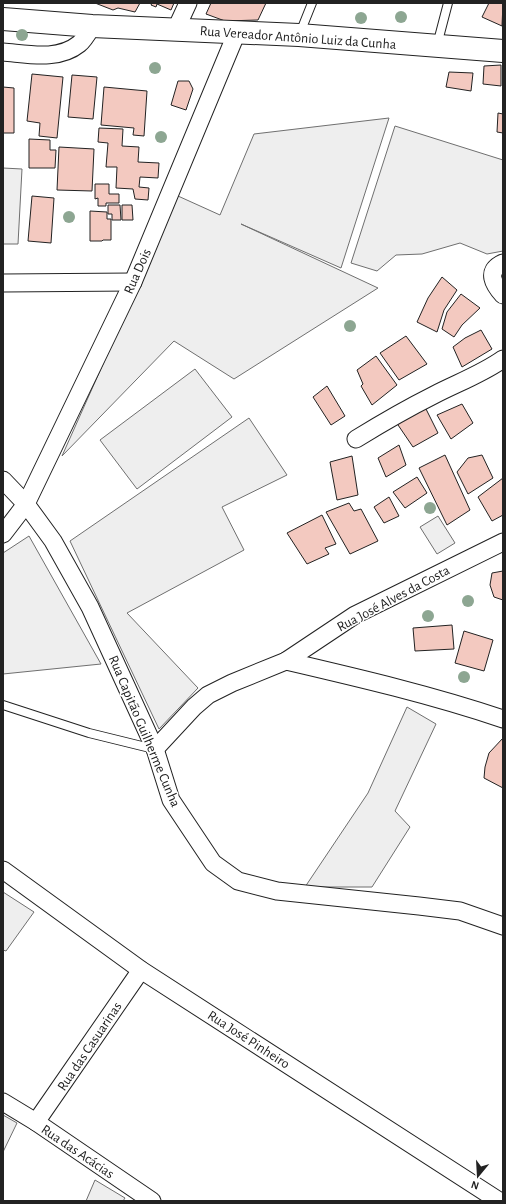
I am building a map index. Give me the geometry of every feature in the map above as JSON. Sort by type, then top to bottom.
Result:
[{"type":"main road","name":"Rua Vereador Antônio Luiz da Cunha","points":[[3,19],[92,26],[299,35],[503,51]]},
{"type":"street","points":[[176,29],[188,3]]},
{"type":"street","points":[[3,52],[53,55],[80,43],[92,26]]},
{"type":"street","name":"Rua Dois","points":[[3,534],[26,504],[133,282],[237,32]]},
{"type":"street","points":[[503,263],[497,267],[493,276],[495,285],[503,295]]},
{"type":"street","points":[[3,283],[133,282]]},
{"type":"street","points":[[356,439],[408,409],[503,359]]},
{"type":"street","name":"Rua Capitão Guilherme Cunha","points":[[3,480],[26,504],[53,541],[90,607],[155,749],[171,800],[213,863],[238,881],[277,891],[460,911],[503,926]]},
{"type":"street","name":"Rua José Alves da Costa","points":[[155,749],[194,707],[208,695],[232,683],[286,661],[355,615],[503,542]]},
{"type":"street","points":[[286,661],[363,678],[503,719]]},
{"type":"street","name":"Rua José Pinheiro","points":[[3,870],[141,970],[499,1201]]},
{"type":"street","name":"Rua das Casuarinas","points":[[36,1122],[141,970]]},
{"type":"street","name":"Rua das Acácias","points":[[3,1102],[36,1122],[152,1201]]},
{"type":"lane","points":[[299,35],[312,3]]},
{"type":"lane","points":[[437,46],[448,3]]},
{"type":"lane","points":[[3,705],[89,732],[155,749]]},
{"type":"shaded area","points":[[389,118],[341,268],[241,224],[378,288],[234,379],[174,341],[62,456],[178,196],[220,215],[254,134]]},
{"type":"shaded area","points":[[395,126],[503,160],[503,251],[487,254],[460,243],[422,254],[396,255],[377,271],[351,263]]},
{"type":"shaded area","points":[[3,168],[22,169],[18,244],[3,244]]},
{"type":"shaded area","points":[[195,369],[232,417],[137,489],[100,440]]},
{"type":"shaded area","points":[[249,418],[287,475],[222,507],[244,550],[127,613],[198,688],[159,729],[70,541]]},
{"type":"shaded area","points":[[438,516],[455,543],[437,554],[420,527]]},
{"type":"shaded area","points":[[29,536],[101,664],[3,674],[3,553]]},
{"type":"shaded area","points":[[407,707],[436,724],[395,811],[410,827],[372,887],[305,887],[368,793]]},
{"type":"shaded area","points":[[3,892],[34,912],[6,951],[3,950]]},
{"type":"shaded area","points":[[3,1115],[17,1123],[3,1152]]},
{"type":"shaded area","points":[[95,1180],[125,1198],[123,1201],[86,1201]]},
{"type":"building","points":[[95,3],[140,3],[135,12],[118,8],[113,10]]},
{"type":"building","points":[[152,3],[174,3],[171,10],[157,4],[156,7],[151,5]]},
{"type":"building","points":[[211,3],[266,3],[258,20],[225,21],[206,14]]},
{"type":"building","points":[[489,3],[503,3],[502,26],[482,17]]},
{"type":"building","points":[[501,65],[501,86],[483,84],[484,66]]},
{"type":"building","points":[[449,72],[473,73],[471,91],[446,87]]},
{"type":"building","points":[[32,74],[63,77],[57,138],[39,136],[40,123],[27,121]]},
{"type":"building","points":[[72,75],[97,77],[93,119],[68,117]]},
{"type":"building","points":[[178,81],[189,81],[193,89],[186,110],[171,105]]},
{"type":"building","points":[[3,87],[14,88],[14,133],[3,133]]},
{"type":"building","points":[[104,87],[147,91],[144,136],[133,135],[134,128],[101,125]]},
{"type":"building","points":[[498,113],[503,114],[503,133],[497,132]]},
{"type":"building","points":[[99,128],[123,129],[122,146],[139,147],[138,162],[159,163],[158,178],[140,177],[139,187],[149,188],[148,200],[135,199],[133,189],[116,188],[117,167],[106,167],[108,143],[98,142]]},
{"type":"building","points":[[29,139],[50,140],[50,150],[56,150],[55,168],[29,168]]},
{"type":"building","points":[[59,147],[94,149],[92,191],[57,190]]},
{"type":"building","points":[[95,184],[109,184],[109,194],[119,194],[119,203],[106,203],[106,206],[98,206],[98,198],[95,199]]},
{"type":"building","points":[[32,196],[54,198],[51,243],[28,241]]},
{"type":"building","points":[[108,205],[120,205],[121,220],[112,220],[112,214],[108,214]]},
{"type":"building","points":[[122,205],[132,205],[133,220],[122,220]]},
{"type":"building","points":[[90,211],[107,212],[107,219],[111,219],[111,240],[90,241]]},
{"type":"building","points":[[442,277],[457,290],[444,310],[437,332],[417,322],[428,298]]},
{"type":"building","points":[[461,294],[480,308],[462,325],[454,337],[442,329],[447,312]]},
{"type":"building","points":[[481,330],[492,349],[462,367],[453,347],[465,338]]},
{"type":"building","points":[[406,336],[427,364],[399,380],[380,353]]},
{"type":"building","points":[[376,356],[397,385],[372,405],[361,386],[363,384],[357,370]]},
{"type":"building","points":[[327,386],[345,416],[331,425],[313,397]]},
{"type":"building","points":[[462,404],[473,423],[451,439],[437,415]]},
{"type":"building","points":[[424,405],[438,433],[413,447],[396,422]]},
{"type":"building","points":[[399,445],[406,465],[386,477],[378,458]]},
{"type":"building","points":[[445,455],[470,510],[447,525],[419,468]]},
{"type":"building","points":[[482,455],[493,478],[468,494],[457,472],[468,458]]},
{"type":"building","points":[[352,456],[358,495],[337,500],[330,462]]},
{"type":"building","points":[[417,477],[427,493],[405,508],[393,492]]},
{"type":"building","points":[[503,478],[503,515],[492,521],[478,497]]},
{"type":"building","points":[[389,497],[399,516],[384,523],[374,507]]},
{"type":"building","points":[[349,503],[354,511],[361,509],[378,541],[350,554],[326,512]]},
{"type":"building","points":[[322,515],[336,544],[325,548],[329,554],[307,564],[287,533]]},
{"type":"building","points":[[503,571],[503,600],[494,597],[490,585],[492,573]]},
{"type":"building","points":[[452,625],[454,649],[415,651],[413,628]]},
{"type":"building","points":[[464,631],[493,640],[484,671],[455,663]]},
{"type":"building","points":[[503,738],[503,788],[484,778],[489,753]]}]
